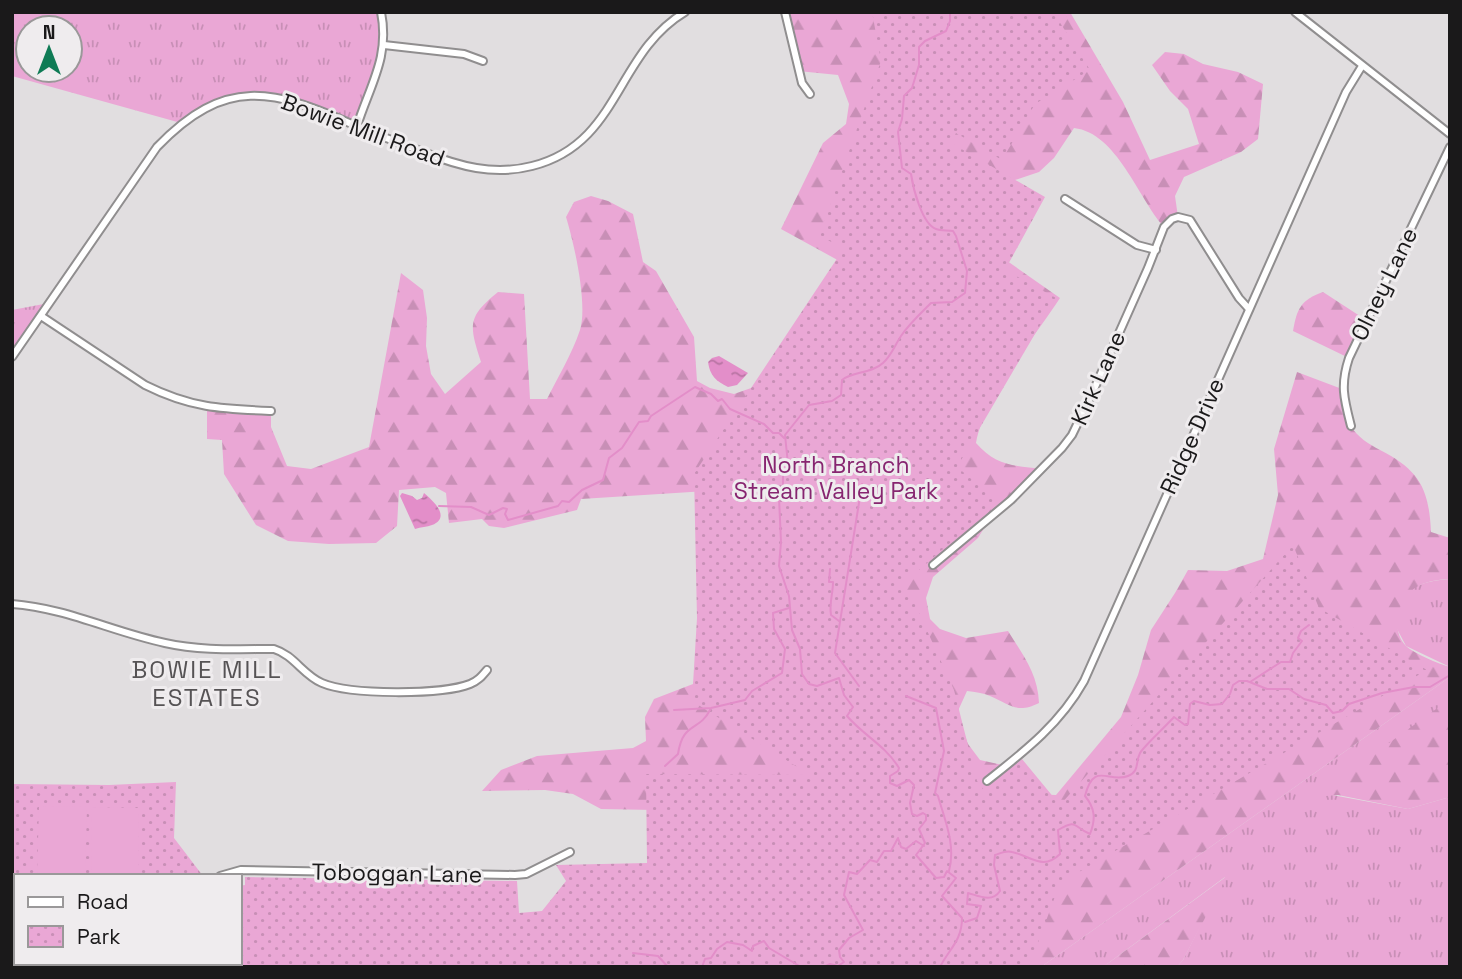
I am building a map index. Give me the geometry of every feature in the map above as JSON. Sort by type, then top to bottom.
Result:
[{"type":"street","points":[[356,126],[381,62],[385,32],[382,12]]},
{"type":"street","name":"Bowie Mill Road","points":[[12,357],[158,147],[191,115],[213,104],[239,98],[272,96],[314,106],[356,126],[464,167],[488,171],[512,170],[544,163],[568,151],[611,107],[647,45],[661,29],[685,12]]},
{"type":"street","points":[[785,12],[802,83],[810,94]]},
{"type":"street","points":[[1296,12],[1450,134]]},
{"type":"street","points":[[384,45],[464,54],[483,61]]},
{"type":"street","name":"Ridge Drive","points":[[987,781],[1054,725],[1077,694],[1346,92],[1362,66]]},
{"type":"street","name":"Olney Lane","points":[[1351,426],[1342,389],[1349,358],[1450,147]]},
{"type":"street","points":[[1065,199],[1137,245],[1156,250]]},
{"type":"street","name":"Kirk Lane","points":[[933,565],[1044,469],[1072,435],[1164,227],[1172,219],[1178,217],[1190,220],[1238,298],[1249,309]]},
{"type":"street","points":[[41,316],[145,385],[163,394],[206,408],[271,411]]},
{"type":"street","points":[[12,604],[70,614],[166,644],[195,648],[274,649],[290,657],[319,682],[337,688],[429,691],[455,688],[478,680],[486,670]]},
{"type":"street","name":"Toboggan Lane","points":[[227,874],[241,870],[515,875],[526,874],[570,852]]},
{"type":"green space","points":[[12,12],[381,12],[384,45],[357,126],[272,96],[213,104],[181,123],[41,84],[84,84],[84,14],[14,14],[14,77]]},
{"type":"green space","points":[[785,12],[1070,12],[1123,102],[1150,160],[1199,144],[1188,109],[1170,91],[1152,65],[1165,52],[1184,54],[1203,64],[1238,72],[1263,84],[1258,139],[1241,152],[1184,177],[1175,196],[1178,217],[1164,227],[1115,154],[1089,132],[1074,128],[1054,158],[1039,172],[1012,181],[990,249],[1060,298],[999,387],[981,425],[976,443],[998,461],[1044,469],[992,515],[978,538],[933,577],[926,598],[930,619],[940,629],[966,638],[1008,631],[1029,665],[1036,683],[1039,703],[1025,708],[1014,707],[987,695],[967,691],[957,713],[968,744],[980,760],[1007,766],[1027,794],[1056,795],[1121,717],[1138,675],[1151,630],[1188,570],[1227,571],[1263,559],[1278,495],[1274,449],[1297,372],[1342,389],[1351,426],[1364,440],[1413,473],[1428,503],[1431,532],[1450,538],[1450,579],[1431,581],[1410,592],[1401,606],[1397,624],[1399,636],[1406,646],[1450,667],[1450,677],[1041,967],[627,967],[640,943],[654,810],[601,809],[573,794],[545,790],[482,791],[501,770],[537,756],[633,748],[646,741],[645,717],[654,699],[693,684],[754,488],[581,499],[577,510],[504,528],[489,526],[482,519],[449,523],[446,493],[435,487],[399,490],[397,526],[376,543],[288,541],[256,525],[224,474],[222,440],[207,439],[207,408],[271,411],[271,427],[287,466],[311,469],[369,447],[401,273],[423,290],[427,318],[426,346],[431,374],[445,394],[481,362],[474,339],[473,323],[481,308],[498,292],[524,294],[530,399],[547,399],[573,348],[582,319],[579,274],[566,217],[574,202],[591,196],[608,201],[633,214],[643,262],[656,271],[694,337],[697,381],[710,388],[734,394],[768,382],[843,263],[781,229],[823,143],[846,124],[849,104],[838,75],[798,71]]},
{"type":"green space","name":"North Branch Stream Valley Park","points":[[872,12],[1073,12],[1059,21],[1090,70],[1035,104],[1002,160],[956,133],[951,143],[1045,197],[1005,270],[1056,298],[957,467],[998,501],[903,584],[904,589],[910,593],[954,690],[977,781],[984,790],[1022,759],[1060,805],[1293,545],[1319,608],[1427,670],[1060,883],[1029,967],[200,967],[242,965],[242,886],[245,885],[245,877],[517,881],[519,913],[542,911],[566,881],[556,865],[647,863],[646,774],[810,775],[692,701],[697,618],[694,474],[844,248],[819,236],[881,61]]},
{"type":"green space","points":[[1323,292],[1366,320],[1349,358],[1293,331],[1301,306]]},
{"type":"green space","points":[[49,303],[12,357],[12,310]]},
{"type":"green space","points":[[1450,579],[1450,667],[1406,646],[1390,607],[1416,587]]},
{"type":"green space","points":[[1450,677],[1450,701],[1332,795],[1408,809],[1450,797],[1450,967],[1177,967],[1225,877],[1103,967],[1041,967]]},
{"type":"green space","points":[[1450,699],[1450,797],[1408,809],[1338,795],[1314,797]]},
{"type":"green space","points":[[176,782],[174,838],[201,874],[14,874],[12,882],[12,784],[109,785]]},
{"type":"green space","points":[[39,806],[87,807],[85,874],[37,874]]},
{"type":"green space","points":[[92,807],[139,808],[138,874],[91,874]]},
{"type":"green space","points":[[1227,876],[1177,967],[1103,967]]},
{"type":"water","points":[[719,356],[748,373],[737,385],[728,387],[712,374],[708,362]]},
{"type":"water","points":[[402,493],[417,500],[422,498],[424,493],[440,513],[438,522],[415,529],[400,496]]},
{"type":"waterway","points":[[940,967],[957,939],[961,926],[962,918],[942,896],[956,878],[947,871],[944,877],[936,878],[916,855],[925,843],[919,829],[926,820],[926,815],[912,814],[910,803],[914,785],[909,780],[897,786],[890,783],[890,776],[899,768],[887,753],[847,716],[853,707],[844,695],[839,678],[817,686],[809,684],[802,674],[800,649],[792,630],[789,596],[779,566],[779,497],[783,487],[783,474],[788,464],[785,435],[809,405],[832,401],[841,395],[842,380],[883,363],[908,327],[931,303],[952,302],[965,293],[967,271],[956,236],[953,231],[938,230],[931,226],[922,213],[911,174],[902,168],[898,132],[904,96],[912,88],[919,65],[919,47],[925,41],[946,31],[950,12]]},
{"type":"waterway","points":[[439,506],[471,507],[489,515],[503,508],[507,509],[505,514],[508,520],[558,506],[562,501],[569,502],[582,490],[603,480],[609,458],[622,448],[639,422],[648,421],[651,416],[695,387],[711,394],[718,401],[722,399],[730,409],[764,424],[773,433],[779,433],[784,438]]},
{"type":"waterway","points":[[859,686],[835,653],[862,484]]},
{"type":"waterway","points":[[830,569],[829,582],[833,582],[831,615],[839,621]]},
{"type":"waterway","points":[[674,710],[711,708],[745,700],[752,691],[782,673],[785,649],[774,629],[773,613],[789,608]]},
{"type":"waterway","points":[[1250,682],[1281,662],[1290,662],[1302,641],[1298,638],[1301,631],[1309,625]]},
{"type":"waterway","points":[[965,922],[977,918],[981,906],[967,904],[968,893],[989,898],[1000,891],[994,865],[995,855],[1010,851],[1037,861],[1048,861],[1060,854],[1058,830],[1064,826],[1072,824],[1090,834],[1094,814],[1085,796],[1093,779],[1098,776],[1121,778],[1132,774],[1142,750],[1174,717],[1185,725],[1188,724],[1190,704],[1194,701],[1210,705],[1222,704],[1233,685],[1239,681],[1247,681],[1267,689],[1289,689],[1304,699],[1326,705],[1333,713],[1342,711],[1349,704],[1382,693],[1430,687],[1450,675]]},
{"type":"waterway","points":[[906,696],[936,708],[944,751],[935,793],[950,842],[949,871]]},
{"type":"waterway","points":[[665,766],[678,754],[687,731],[701,722],[710,710]]},
{"type":"waterway","points":[[824,967],[830,964],[838,966],[844,962],[839,950],[849,938],[863,930],[844,895],[849,872],[857,874],[870,860],[877,862],[884,851],[891,851],[898,838],[901,847],[906,849],[916,841],[924,846]]},
{"type":"waterway","points":[[702,967],[705,959],[711,958],[717,949],[727,942],[743,945],[752,951],[753,946],[764,941],[769,948],[801,967]]},
{"type":"waterway","points":[[633,953],[658,956],[668,967]]},
{"type":"waterway","points":[[680,967],[685,967]]},
{"type":"district","name":"BOWIE MILL ESTATES","points":[[207,683]]}]
